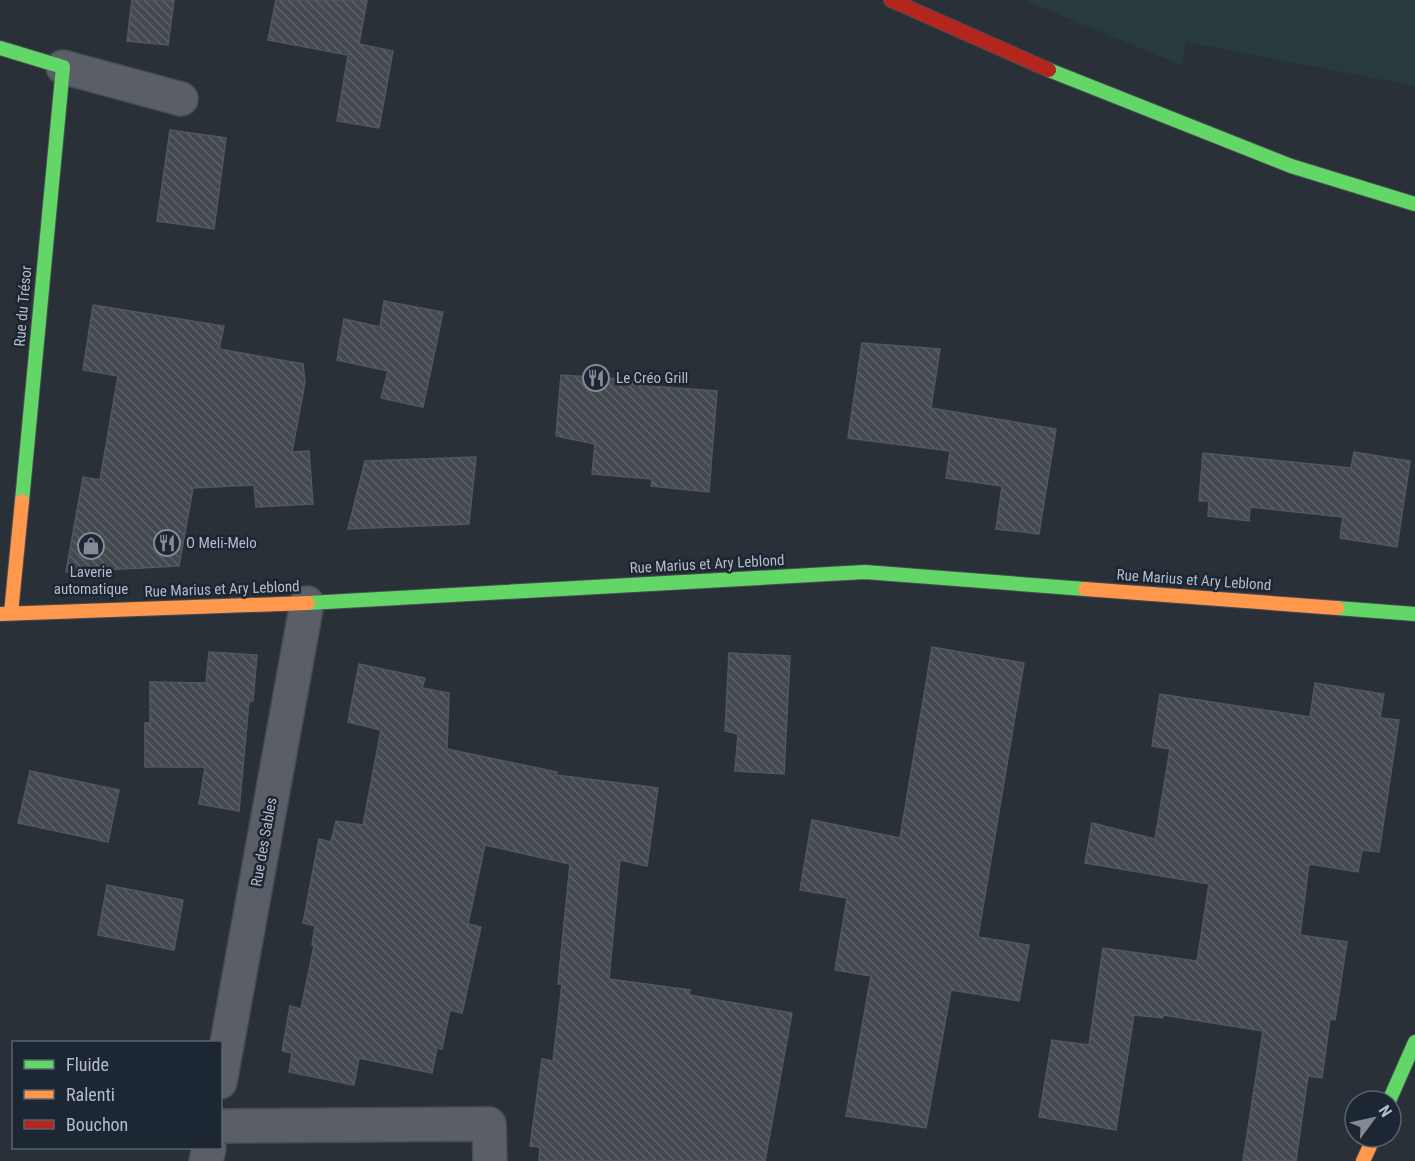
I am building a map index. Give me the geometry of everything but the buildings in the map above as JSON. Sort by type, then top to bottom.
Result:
[{"type":"street","points":[[891,0],[1072,80],[1280,161],[1415,204]]},
{"type":"street","points":[[0,48],[181,99]]},
{"type":"street","name":"Rue du Trésor","points":[[5,614],[63,67]]},
{"type":"street","name":"Rue Marius et Ary Leblond","points":[[5,614],[307,603],[865,572],[1415,614]]},
{"type":"street","name":"Rue des Sables","points":[[222,1071],[307,603]]},
{"type":"street","points":[[1394,1089],[1415,1042]]},
{"type":"street","points":[[222,1126],[489,1124],[490,1161]]},
{"type":"green space","points":[[1024,0],[1415,0],[1415,86],[1186,42],[1181,65]]},
{"type":"traffic: fast","points":[[0,48],[63,67],[22,501]]},
{"type":"traffic: fast","points":[[1049,70],[1291,166],[1415,204]]},
{"type":"traffic: fast","points":[[308,603],[865,572],[1085,589]]},
{"type":"traffic: fast","points":[[1337,608],[1415,614]]},
{"type":"traffic: fast","points":[[1394,1089],[1415,1042]]},
{"type":"traffic: slow","points":[[11,613],[22,501]]},
{"type":"traffic: slow","points":[[1085,589],[1337,608]]},
{"type":"traffic: slow","points":[[0,614],[308,603]]},
{"type":"traffic: slow","points":[[1363,1161],[1368,1149]]},
{"type":"traffic: jam","points":[[891,0],[1049,70]]},
{"type":"place","name":"Le Créo Grill","points":[[596,378]]},
{"type":"place","name":"O Meli-Melo","points":[[167,543]]},
{"type":"place","name":"Laverie automatique","points":[[91,546]]}]
